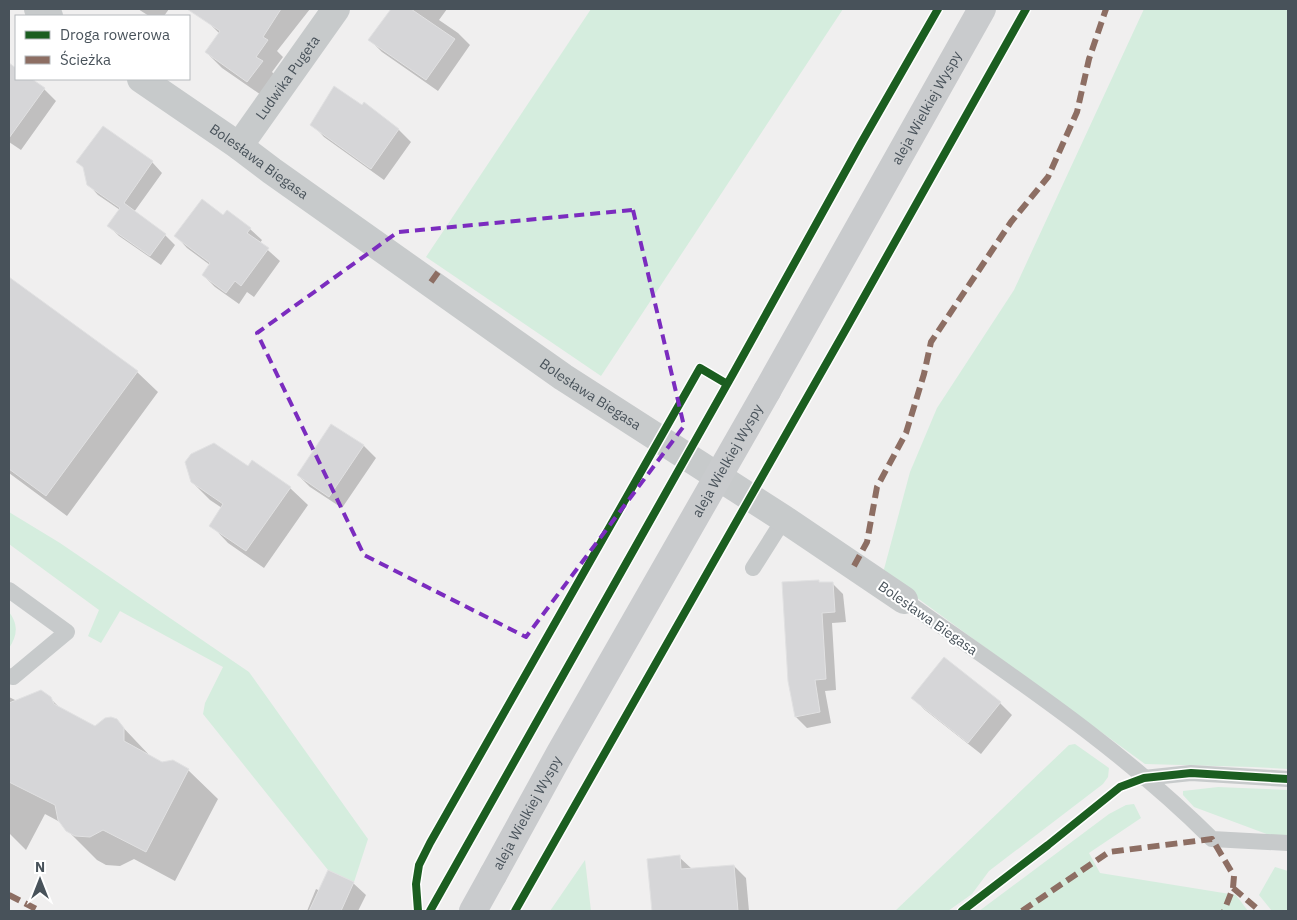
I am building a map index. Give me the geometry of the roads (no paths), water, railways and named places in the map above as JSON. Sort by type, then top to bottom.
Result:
[{"type":"main road","name":"aleja Wielkiej Wyspy","points":[[473,911],[560,753],[982,9]]},
{"type":"street","name":"Ludwika Pugeta","points":[[239,146],[336,9]]},
{"type":"street","name":"Bolesława Biegasa","points":[[142,80],[239,146],[563,377],[904,600]]},
{"type":"lane","points":[[752,568],[784,520]]},
{"type":"lane","points":[[9,590],[67,632],[13,677],[9,676]]},
{"type":"lane","name":"Bolesława Biegasa","points":[[904,600],[1071,718],[1178,806],[1212,839],[1288,843]]},
{"type":"lane","points":[[1144,778],[1191,773],[1288,779]]}]
